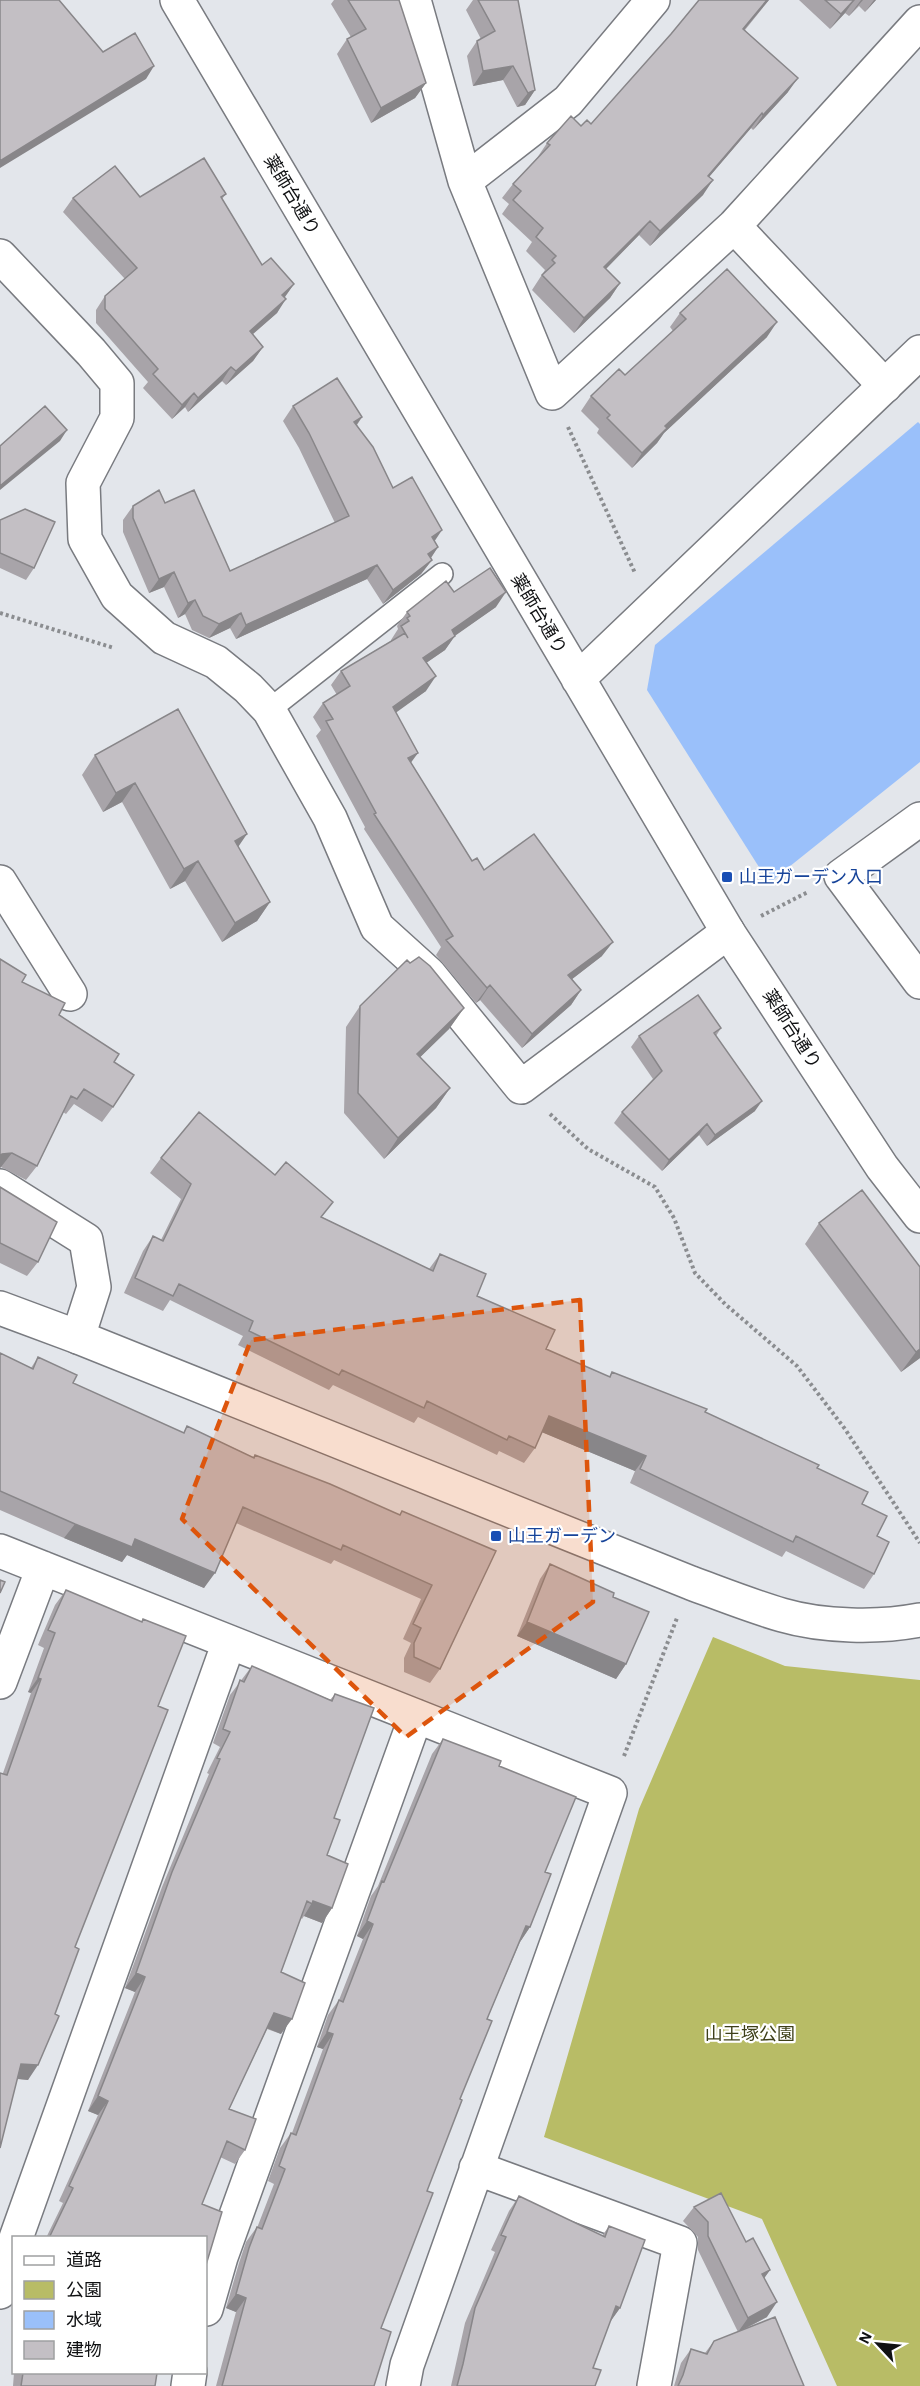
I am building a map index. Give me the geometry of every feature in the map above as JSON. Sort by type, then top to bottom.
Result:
[{"type":"street","name":"薬師台通り","points":[[177,0],[728,932],[882,1167],[920,1215]]},
{"type":"street","points":[[414,0],[465,181],[552,393],[734,226],[920,22]]},
{"type":"street","points":[[465,181],[568,101],[653,0]]},
{"type":"street","points":[[734,226],[885,386]]},
{"type":"street","points":[[0,256],[91,352],[117,383],[117,418],[83,483],[85,539],[117,596],[164,638],[216,662],[248,688],[269,710],[330,818],[377,927],[429,974],[521,1088],[728,932]]},
{"type":"street","points":[[578,679],[920,352]]},
{"type":"street","points":[[920,819],[841,876],[920,982]]},
{"type":"street","points":[[0,882],[70,994]]},
{"type":"street","points":[[0,1186],[86,1240],[94,1287],[78,1338]]},
{"type":"street","points":[[0,1308],[691,1583],[784,1616],[850,1626],[920,1620]]},
{"type":"street","points":[[0,1551],[610,1792],[407,2365],[403,2386]]},
{"type":"street","points":[[0,1682],[43,1568]]},
{"type":"street","points":[[17,2236],[229,1642]]},
{"type":"street","points":[[207,2306],[221,2257],[416,1716]]},
{"type":"street","points":[[476,2168],[680,2243],[654,2386]]},
{"type":"street","points":[[0,2292],[12,2253]]},
{"type":"lane","points":[[269,710],[442,574]]},
{"type":"path","points":[[552,393],[652,609]]},
{"type":"path","points":[[728,932],[841,876]]},
{"type":"path","points":[[521,1088],[588,1149],[655,1187],[674,1218],[695,1273],[725,1304],[797,1366],[845,1430],[920,1543]]},
{"type":"path","points":[[610,1792],[691,1583]]},
{"type":"highlighted area","points":[[580,1300],[593,1602],[406,1737],[182,1519],[251,1340]]},
{"type":"green space","name":"山王塚公園","points":[[713,1637],[785,1666],[920,1680],[920,2386],[837,2386],[762,2219],[544,2137],[639,1809]]},
{"type":"water","points":[[918,422],[920,424],[920,762],[769,883],[647,690],[655,645]]},
{"type":"building","points":[[0,0],[59,0],[103,52],[135,33],[154,66],[0,161]]},
{"type":"building","points":[[348,0],[399,0],[426,83],[381,108],[347,39],[366,29]]},
{"type":"building","points":[[478,0],[518,0],[535,90],[528,93],[513,66],[483,71],[477,41],[495,31]]},
{"type":"building","points":[[699,0],[767,0],[743,29],[798,78],[763,115],[762,113],[708,176],[713,180],[660,231],[650,221],[604,267],[620,283],[584,318],[542,275],[555,263],[552,260],[556,256],[536,237],[543,228],[513,200],[521,191],[513,184],[550,145],[547,143],[571,116],[581,126],[587,120],[591,124]]},
{"type":"building","points":[[825,0],[854,0],[841,14]]},
{"type":"building","points":[[204,158],[226,194],[221,197],[262,265],[271,258],[294,284],[282,295],[286,299],[250,331],[263,347],[236,371],[231,367],[198,398],[194,393],[182,405],[153,374],[158,369],[105,309],[105,296],[137,268],[73,198],[115,166],[140,197]]},
{"type":"building","points":[[727,269],[777,322],[665,426],[667,428],[642,453],[607,418],[610,415],[591,396],[619,369],[625,375],[686,319],[680,313]]},
{"type":"building","points":[[337,378],[362,417],[354,422],[373,447],[393,488],[412,477],[442,530],[432,537],[438,547],[428,554],[432,560],[393,590],[377,565],[246,625],[241,613],[219,624],[203,616],[195,600],[188,603],[174,572],[159,579],[133,518],[133,506],[159,490],[165,503],[194,490],[230,571],[349,516],[309,433],[293,406]]},
{"type":"building","points":[[45,406],[67,430],[0,486],[0,446]]},
{"type":"building","points":[[25,509],[55,522],[34,568],[0,553],[0,520]]},
{"type":"building","points":[[490,568],[506,592],[452,630],[455,636],[423,658],[436,676],[393,707],[418,753],[408,758],[472,861],[477,858],[484,870],[534,834],[613,942],[568,975],[581,990],[532,1034],[490,985],[487,988],[446,940],[453,936],[374,814],[376,813],[326,721],[333,719],[323,703],[350,686],[341,671],[405,633],[408,638],[401,626],[409,621],[407,618],[410,616],[407,612],[446,581],[454,592]]},
{"type":"building","points":[[178,709],[247,834],[235,841],[270,902],[235,923],[198,861],[184,869],[135,783],[116,793],[95,755]]},
{"type":"building","points":[[419,957],[430,966],[464,1008],[417,1054],[450,1088],[398,1138],[358,1093],[360,1006],[407,960],[410,963]]},
{"type":"building","points":[[0,959],[26,975],[22,982],[65,1003],[59,1015],[119,1054],[114,1062],[134,1075],[113,1107],[84,1089],[77,1099],[71,1096],[37,1166],[12,1153],[0,1156]]},
{"type":"building","points":[[698,995],[721,1028],[714,1033],[762,1101],[715,1135],[707,1124],[669,1160],[622,1112],[662,1071],[639,1036]]},
{"type":"building","points":[[199,1112],[275,1175],[286,1162],[333,1202],[321,1217],[433,1271],[440,1254],[486,1274],[477,1296],[555,1330],[546,1349],[610,1377],[612,1372],[707,1409],[705,1412],[819,1465],[817,1468],[868,1492],[862,1504],[887,1516],[877,1536],[889,1542],[874,1574],[796,1536],[793,1542],[640,1469],[646,1456],[549,1416],[535,1448],[509,1436],[507,1440],[427,1401],[424,1408],[342,1370],[339,1375],[249,1331],[253,1321],[179,1284],[173,1296],[135,1278],[153,1236],[163,1241],[191,1184],[161,1158]]},
{"type":"building","points":[[0,1187],[57,1222],[38,1262],[0,1243]]},
{"type":"building","points":[[862,1190],[920,1267],[920,1349],[916,1352],[819,1223]]},
{"type":"building","points":[[0,1353],[33,1369],[38,1357],[77,1375],[73,1383],[184,1433],[187,1426],[254,1458],[255,1455],[330,1484],[400,1515],[402,1511],[496,1551],[440,1669],[414,1657],[414,1643],[421,1628],[413,1624],[432,1585],[343,1545],[341,1550],[243,1507],[215,1573],[135,1539],[132,1547],[0,1491]]},
{"type":"building","points":[[550,1564],[614,1593],[613,1597],[649,1612],[626,1664],[527,1622]]},
{"type":"building","points":[[0,1580],[5,1582],[0,1593]]},
{"type":"building","points":[[66,1590],[142,1622],[143,1619],[186,1636],[158,1706],[168,1710],[75,1947],[79,1949],[55,2014],[59,2016],[38,2065],[21,2064],[0,2148],[0,1773],[7,1775],[55,1633],[48,1630]]},
{"type":"building","points":[[252,1666],[332,1701],[335,1694],[374,1708],[334,1818],[340,1820],[327,1855],[348,1864],[332,1908],[307,1901],[281,1972],[305,1983],[292,2019],[274,2013],[229,2109],[256,2119],[245,2150],[227,2141],[202,2204],[222,2212],[207,2262],[207,2236],[50,2236],[73,2188],[69,2186],[108,2101],[98,2096],[145,1977],[136,1973],[172,1872],[220,1759],[217,1758],[230,1732],[223,1729],[240,1680],[244,1682]]},
{"type":"building","points":[[443,1739],[501,1761],[499,1766],[576,1797],[545,1872],[551,1874],[530,1927],[526,1926],[487,2019],[492,2021],[460,2099],[462,2100],[427,2191],[433,2193],[381,2328],[391,2332],[374,2386],[222,2386],[246,2298],[236,2294],[249,2248],[257,2227],[262,2229],[285,2169],[279,2166],[291,2133],[296,2135],[333,2034],[327,2032],[339,2000],[343,2002],[373,1924],[367,1921],[382,1881],[384,1882]]},
{"type":"building","points":[[721,2193],[746,2242],[753,2238],[770,2270],[762,2274],[777,2302],[748,2318],[708,2236],[708,2222],[694,2207]]},
{"type":"building","points":[[519,2196],[605,2237],[609,2226],[645,2240],[620,2308],[616,2306],[593,2368],[601,2370],[595,2386],[457,2386],[475,2308],[506,2237],[501,2235]]},
{"type":"building","points":[[775,2317],[804,2386],[678,2386],[691,2349],[707,2354],[714,2341]]},
{"type":"building","points":[[23,2374],[157,2374],[155,2386],[21,2386]]},
{"type":"place","name":"山王ガーデン入口","points":[[727,877]]},
{"type":"place","name":"山王ガーデン","points":[[496,1536]]}]
